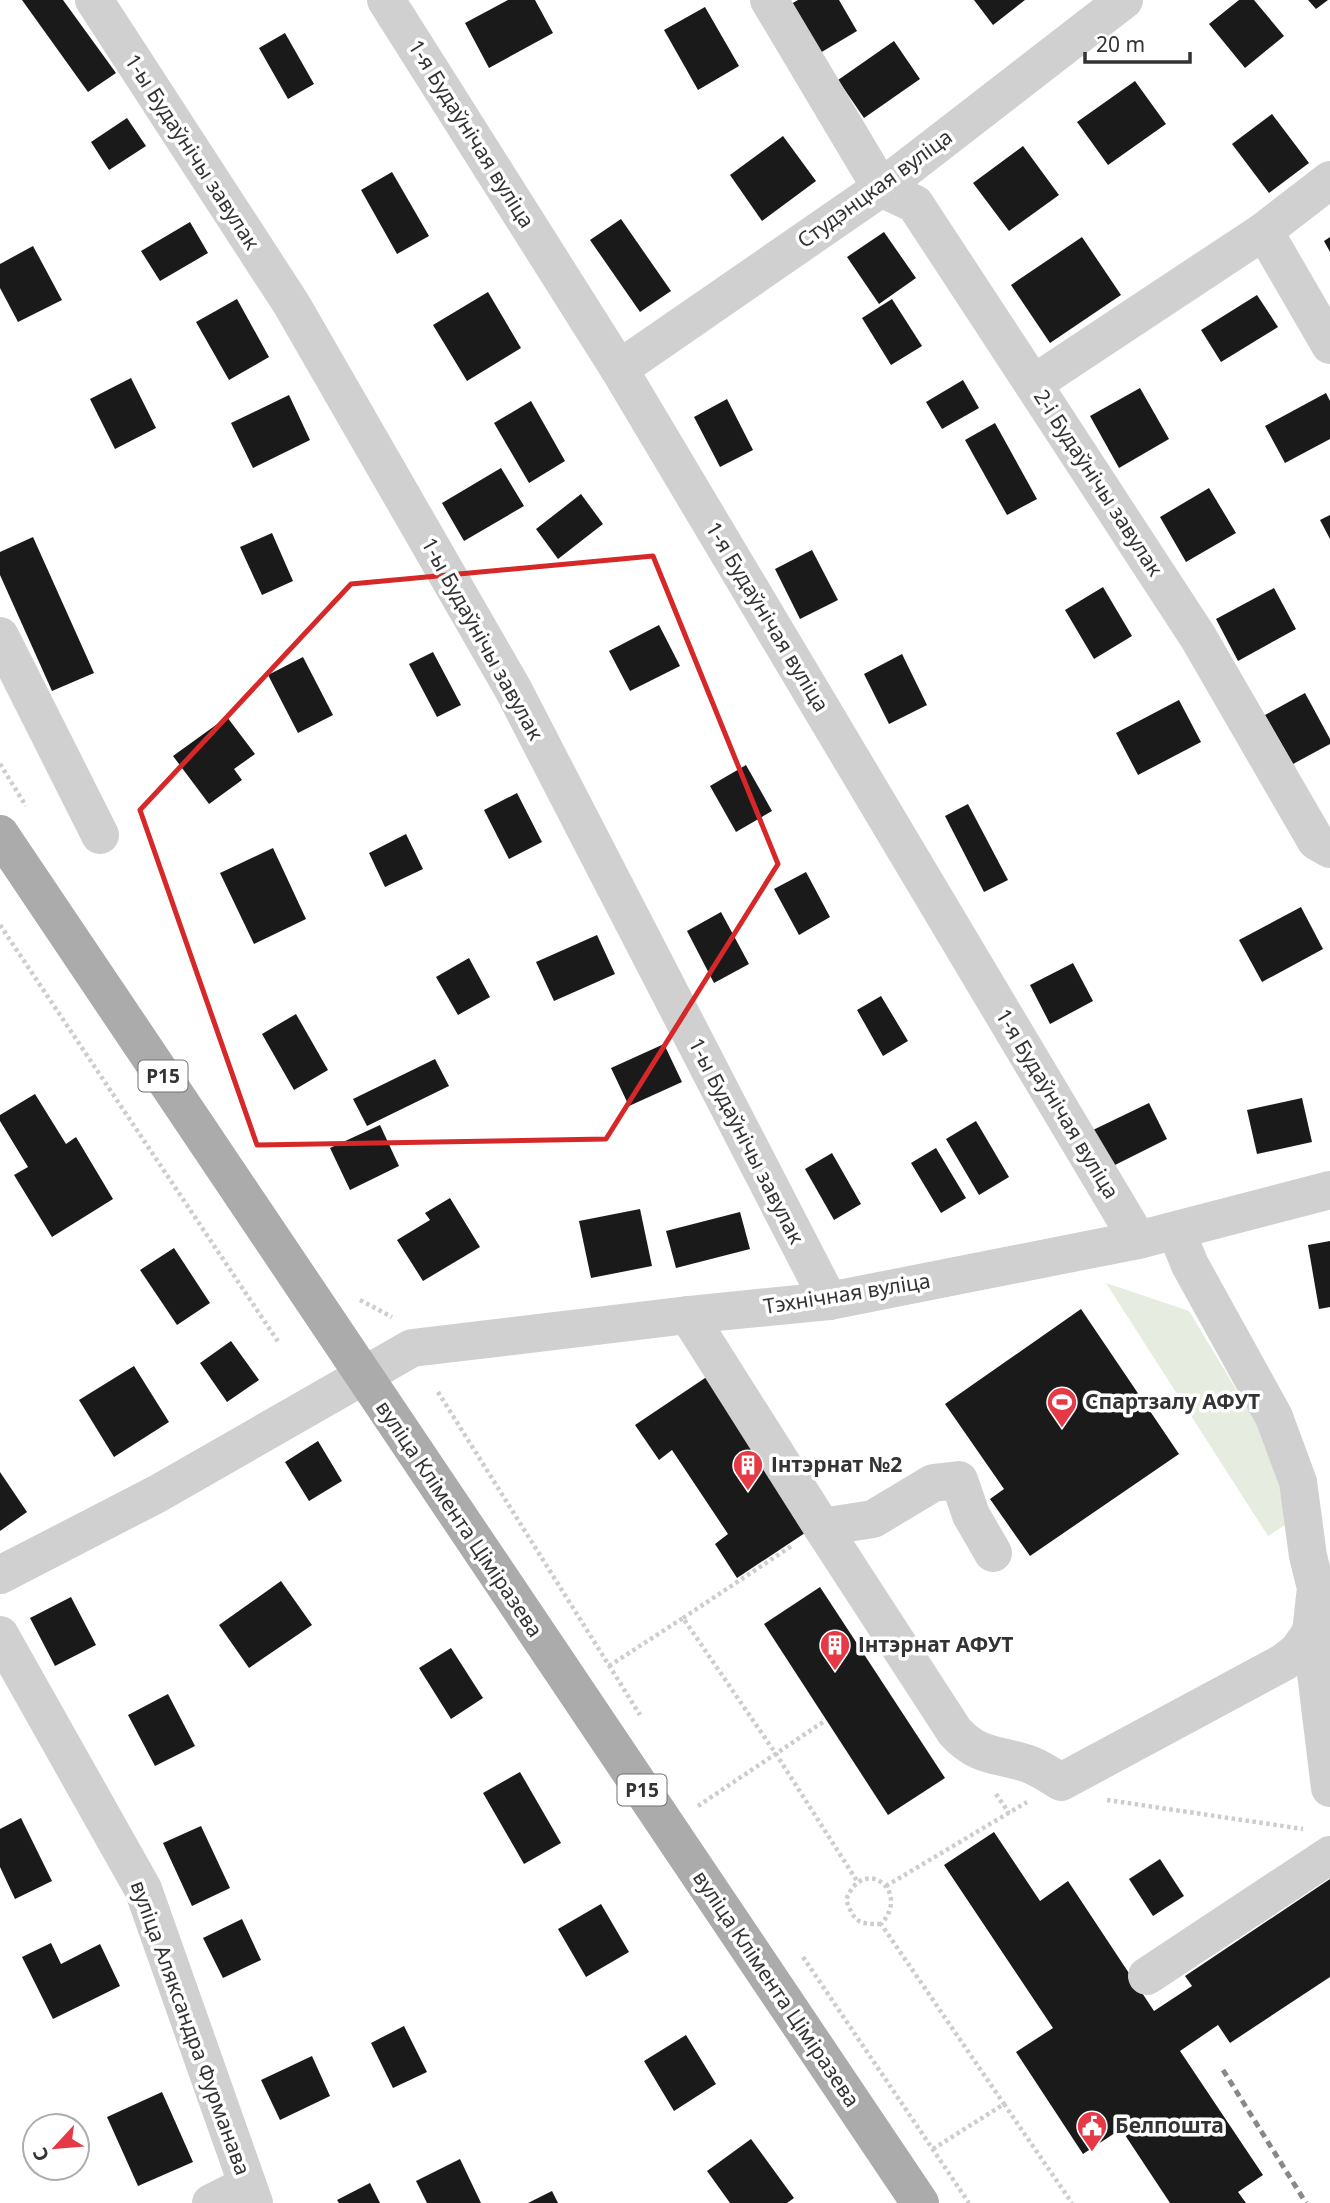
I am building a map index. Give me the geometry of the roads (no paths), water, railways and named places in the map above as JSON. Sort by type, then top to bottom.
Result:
[{"type":"main road","name":"вуліца Клімента Ціміразева","points":[[0,834],[920,2203]]},
{"type":"street","name":"1-ы Будаўнічы завулак","points":[[94,0],[292,305],[513,689],[829,1301]]},
{"type":"street","name":"1-я Будаўнічая вуліца","points":[[386,0],[619,369],[1138,1240]]},
{"type":"street","points":[[769,0],[881,188],[915,204],[1033,384]]},
{"type":"street","name":"Студэнцкая вуліца","points":[[619,369],[881,188],[1124,0]]},
{"type":"street","name":"2-і Будаўнічы завулак","points":[[1330,180],[1264,230],[1033,384],[1198,637],[1316,841],[1330,849]]},
{"type":"street","points":[[1264,230],[1330,345]]},
{"type":"street","points":[[0,636],[100,835]]},
{"type":"street","name":"Тэхнічная вуліца","points":[[0,1575],[157,1494],[412,1348],[829,1301],[1138,1240],[1330,1190]]},
{"type":"street","points":[[1176,1231],[1197,1278],[1273,1417],[1298,1482],[1308,1556],[1316,1588],[1311,1632],[1330,1788]]},
{"type":"street","points":[[688,1315],[955,1732],[967,1745],[987,1754],[1031,1765],[1061,1782],[1283,1662],[1298,1651],[1311,1632]]},
{"type":"street","points":[[822,1527],[873,1519],[933,1483],[959,1480],[971,1515],[993,1553]]},
{"type":"street","name":"вуліца Аляксандра Фурманава","points":[[0,1635],[143,1888],[251,2194]]},
{"type":"street","points":[[1147,1976],[1317,1842]]},
{"type":"street","points":[[211,2203],[251,2194]]},
{"type":"railway","points":[[1223,2070],[1306,2203]]},
{"type":"place","name":"Спартзалу АФУТ","points":[[1062,1429]]},
{"type":"place","name":"Інтэрнат №2","points":[[748,1492]]},
{"type":"place","name":"Інтэрнат АФУТ","points":[[835,1672]]},
{"type":"place","name":"Белпошта","points":[[1092,2153]]}]
